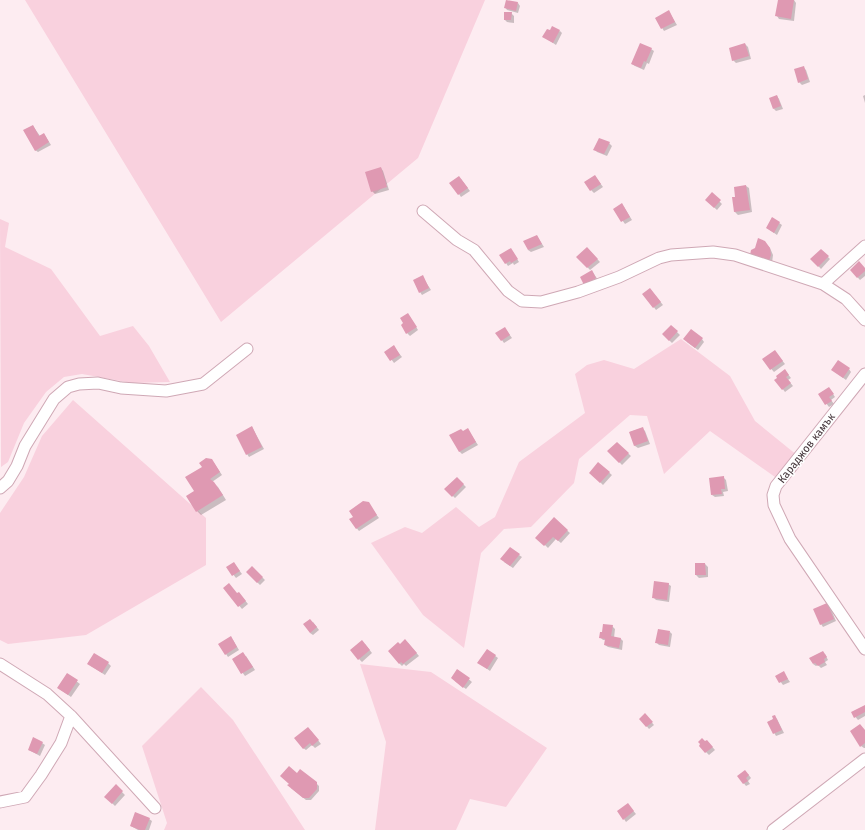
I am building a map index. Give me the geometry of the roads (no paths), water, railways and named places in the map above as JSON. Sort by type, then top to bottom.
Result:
[{"type":"street","points":[[423,211],[457,240],[474,250],[508,291],[522,302],[541,302],[578,292],[619,277],[659,258],[671,255],[713,252],[735,255],[824,284],[846,299],[865,320]]},
{"type":"street","points":[[824,284],[865,246]]},
{"type":"street","points":[[0,488],[8,481],[17,466],[25,446],[54,399],[68,387],[79,384],[98,383],[121,388],[166,391],[203,384],[247,349]]},
{"type":"street","name":"Караджов камък","points":[[865,374],[776,486],[772,496],[774,505],[790,539],[865,649]]},
{"type":"street","points":[[0,664],[47,694],[71,716],[155,808]]},
{"type":"street","points":[[0,802],[25,796],[42,775],[61,744],[71,716]]},
{"type":"street","points":[[773,830],[865,759]]}]
